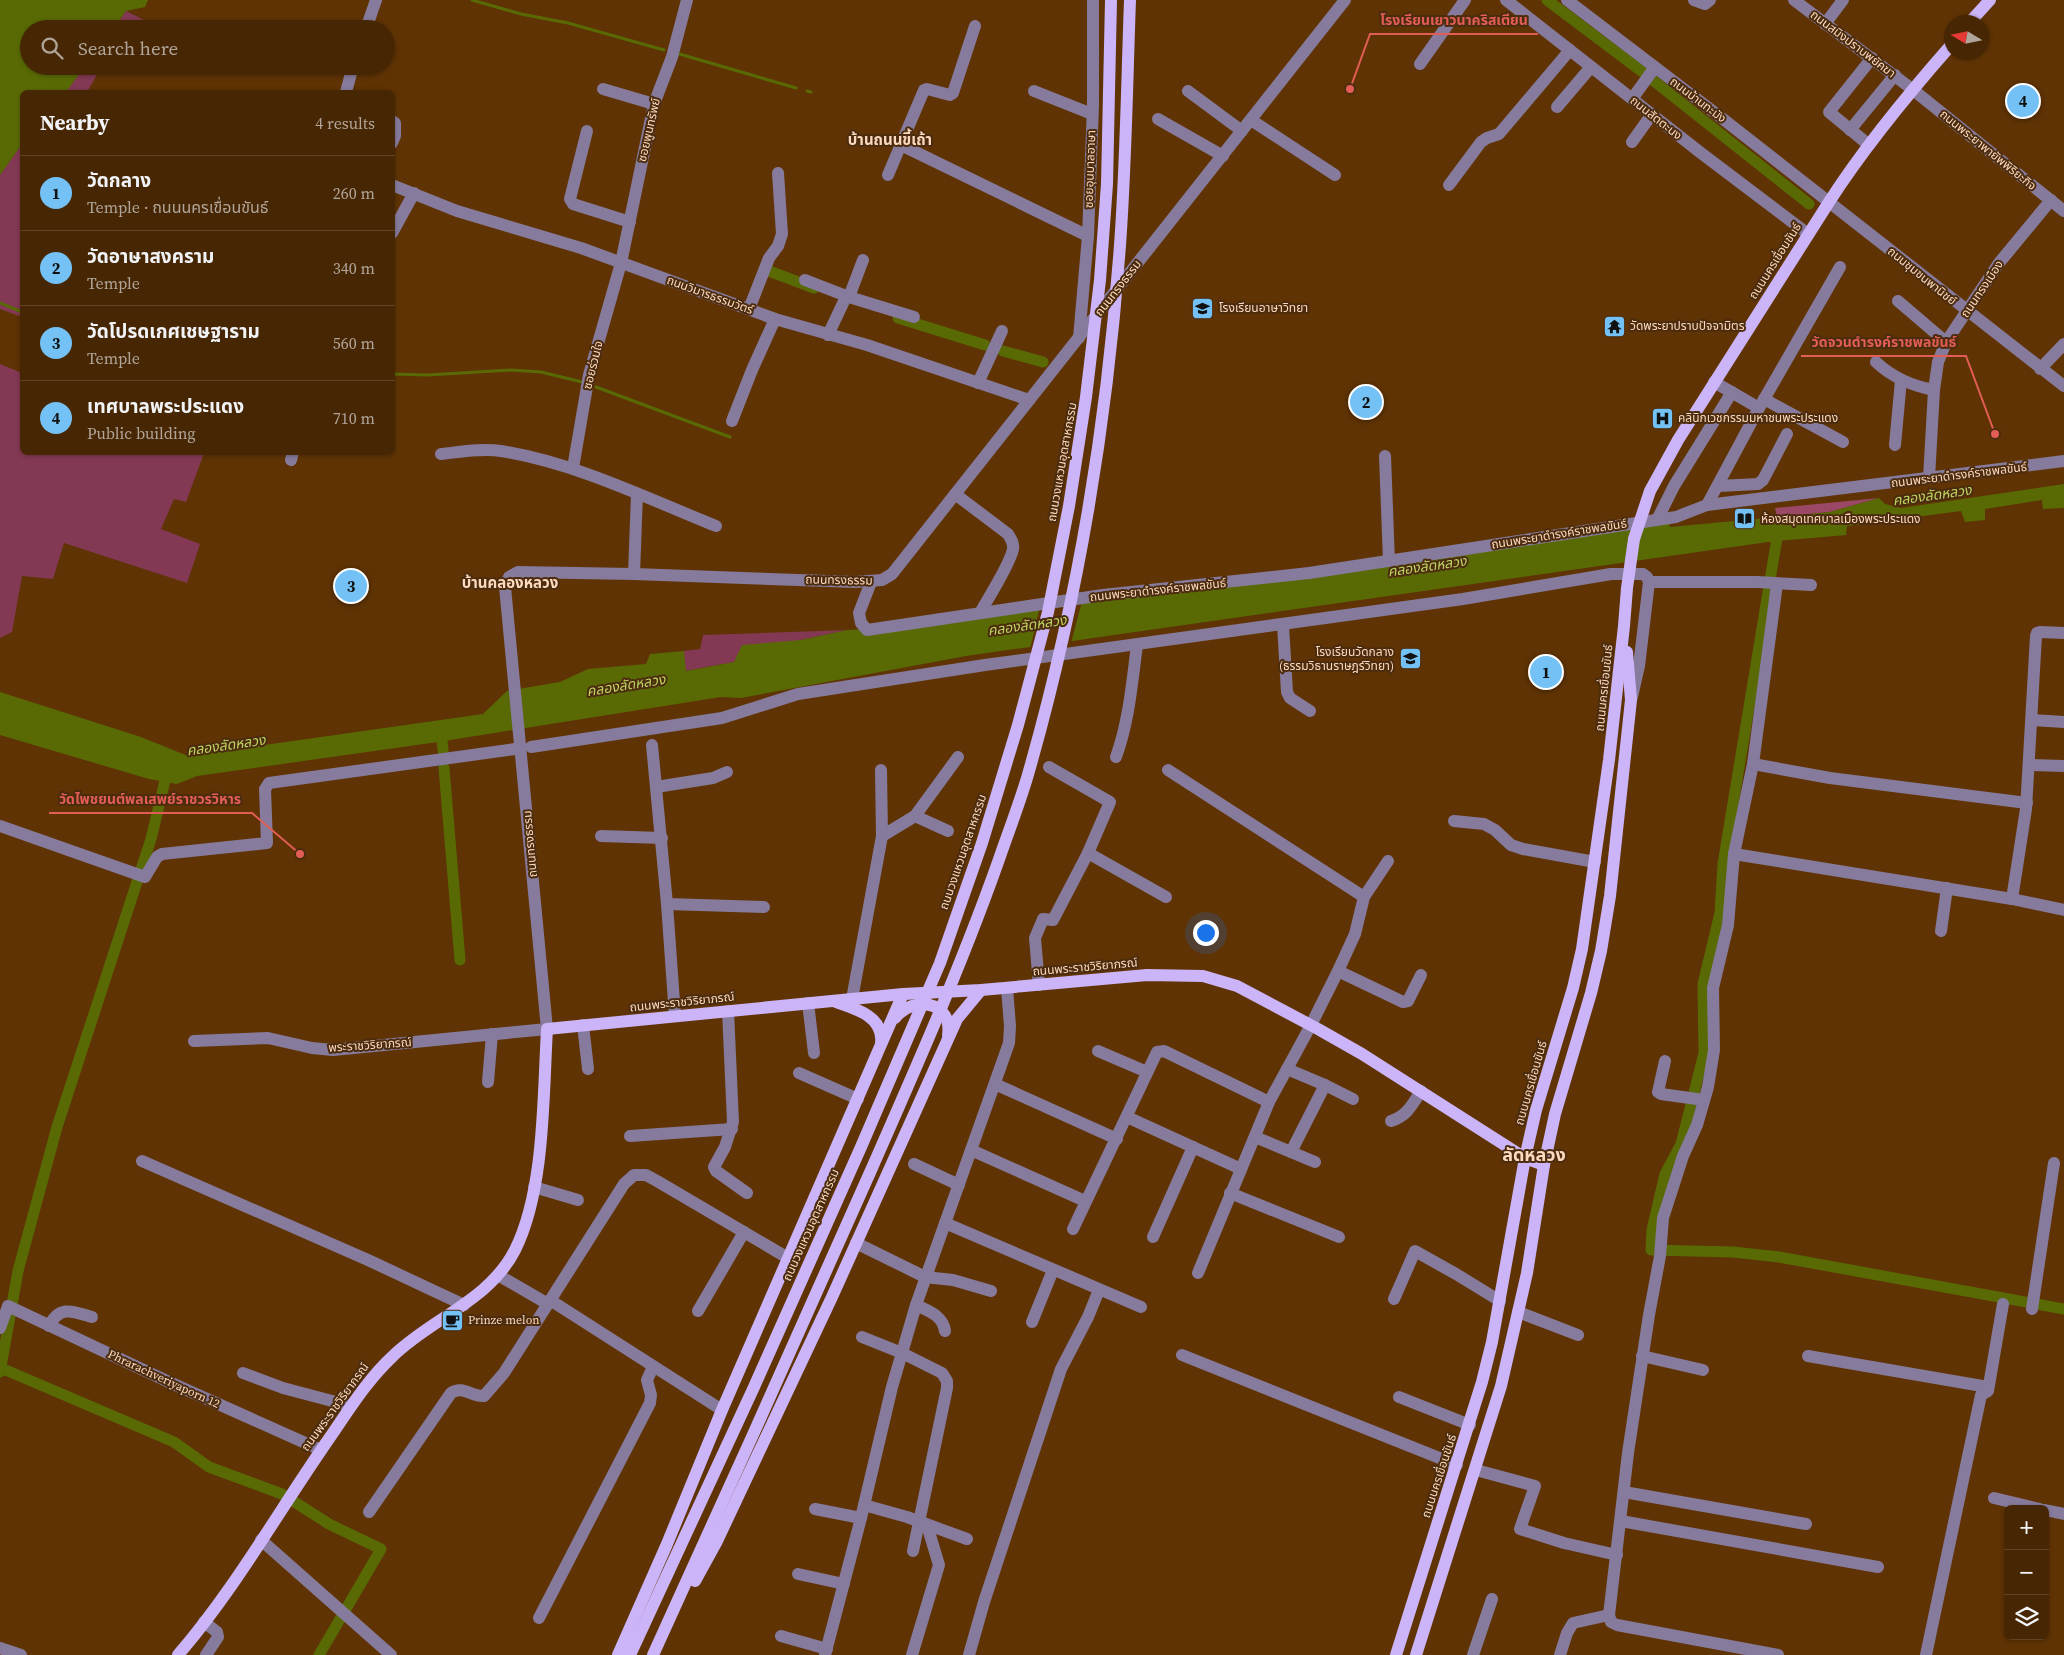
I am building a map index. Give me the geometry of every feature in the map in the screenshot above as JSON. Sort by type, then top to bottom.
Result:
[{"type":"main road","name":"ถนนวงแหวนอุตสาหกรรม","points":[[630,1655],[728,1443],[861,1146],[940,963],[982,843],[1021,716],[1048,612],[1069,506],[1086,397],[1100,280],[1106,184],[1111,0]]},
{"type":"main road","points":[[653,1655],[747,1450],[934,1025],[979,918],[1029,771],[1051,687],[1077,573],[1106,388],[1120,236],[1130,0]]},
{"type":"main road","points":[[1976,15],[1990,0]]},
{"type":"main road","name":"ถนนนครเขื่อนขันธ์","points":[[1396,1655],[1470,1426],[1484,1374],[1500,1301],[1525,1158],[1536,1110],[1575,978],[1596,862],[1624,626],[1626,588],[1634,539],[1642,514],[1662,467],[1808,234],[1869,146],[1912,89],[1944,53]]},
{"type":"main road","name":"ถนนนครเขื่อนขันธ์","points":[[1416,1655],[1501,1386],[1518,1312],[1555,1114],[1591,993],[1601,951],[1610,896],[1632,700],[1624,626]]},
{"type":"main road","name":"ถนนพระราชวิริยาภรณ์","points":[[178,1655],[241,1571],[298,1483],[365,1386],[394,1354],[479,1294],[498,1275],[515,1249],[534,1187],[538,1159],[547,1029],[903,994],[981,990],[1147,976],[1183,974],[1203,976],[1237,986],[1311,1025],[1421,1091],[1525,1158],[1544,1165]]},
{"type":"main road","points":[[653,1655],[718,1541],[957,1019],[981,990]]},
{"type":"main road","name":"ถนนวงแหวนอุตสาหกรรม","points":[[618,1655],[667,1544],[722,1410],[903,994]]},
{"type":"main road","points":[[832,1001],[867,1015],[877,1024],[882,1034],[881,1046]]},
{"type":"main road","points":[[892,1022],[906,1009],[925,1004],[934,1006],[944,1012],[949,1023],[948,1035],[932,1076]]},
{"type":"main road","points":[[1512,1237],[1532,1240]]},
{"type":"main road","points":[[1429,1554],[1447,1560]]},
{"type":"street","points":[[369,20],[376,0]]},
{"type":"street","name":"ซอยพูนทรัพย์","points":[[622,263],[634,195],[654,104],[672,57],[687,0]]},
{"type":"street","name":"ซอยอุนบาลอาษา","points":[[1078,338],[1088,236],[1093,0]]},
{"type":"street","name":"ถนนทรงธรรม","points":[[547,1029],[522,747],[505,587],[509,577],[518,572],[871,582],[882,580],[892,574],[1344,0]]},
{"type":"street","points":[[1420,64],[1465,0]]},
{"type":"street","name":"ถนนสัตตะนง","points":[[1506,0],[1808,234]]},
{"type":"street","name":"ถนนบ้านทะมัง","points":[[1567,0],[1654,69],[1829,202]]},
{"type":"street","points":[[1694,0],[1705,4],[1710,0]]},
{"type":"street","name":"ถนนสมิงปราบพยัคฆา","points":[[1794,0],[1912,89]]},
{"type":"street","points":[[1825,24],[1844,0]]},
{"type":"street","points":[[888,175],[925,89],[950,95],[953,93],[975,26]]},
{"type":"street","points":[[1449,185],[1481,142],[1500,134],[1570,50]]},
{"type":"street","points":[[1869,146],[1829,112],[1872,58]]},
{"type":"street","points":[[1557,107],[1591,67]]},
{"type":"street","points":[[1632,99],[1654,69]]},
{"type":"street","points":[[347,90],[351,75]]},
{"type":"street","points":[[1850,130],[1894,75]]},
{"type":"street","points":[[603,89],[654,104]]},
{"type":"street","name":"ถนนพระยาพายัพพิริยะกิจ","points":[[1912,89],[2064,211]]},
{"type":"street","points":[[1034,91],[1092,114]]},
{"type":"street","points":[[1188,91],[1242,131]]},
{"type":"street","points":[[1632,142],[1652,114]]},
{"type":"street","points":[[1158,119],[1223,156]]},
{"type":"street","points":[[1251,120],[1335,175]]},
{"type":"street","points":[[395,123],[395,136]]},
{"type":"street","points":[[587,131],[570,199],[573,204],[630,222]]},
{"type":"street","points":[[901,146],[1088,236]]},
{"type":"street","points":[[749,309],[769,258],[778,246],[782,234],[778,173]]},
{"type":"street","name":"ถนนวิมารธรรมวัตร์","points":[[395,186],[457,211],[581,248],[776,319],[867,345],[1029,400]]},
{"type":"street","points":[[395,228],[414,193]]},
{"type":"street","name":"ถนนทรงเมือง","points":[[1929,478],[1934,390],[1938,362],[1946,342],[1999,263],[2051,200]]},
{"type":"street","name":"ถนนชุมชนพานิชย์","points":[[1829,202],[1967,312],[2064,386]]},
{"type":"street","points":[[828,335],[845,299],[849,296],[862,260]]},
{"type":"street","name":"ซอยร่วมใจ","points":[[573,468],[589,375],[622,263]]},
{"type":"street","points":[[1707,504],[1840,267]]},
{"type":"street","points":[[805,280],[914,317]]},
{"type":"street","points":[[1898,301],[1946,342]]},
{"type":"street","points":[[732,421],[752,370],[776,319]]},
{"type":"street","points":[[978,382],[1002,331]]},
{"type":"street","points":[[2040,369],[2064,344]]},
{"type":"street","points":[[1876,362],[1901,380],[1915,386],[1934,390]]},
{"type":"street","points":[[1895,445],[1901,380]]},
{"type":"street","points":[[1714,382],[1843,442]]},
{"type":"street","points":[[1658,518],[1674,486],[1732,392]]},
{"type":"street","points":[[1718,486],[1758,484],[1788,434]]},
{"type":"street","points":[[440,454],[482,450],[500,451],[573,468],[716,526]]},
{"type":"street","points":[[1385,456],[1389,561]]},
{"type":"street","name":"ถนนพระยาดำรงค์ราชพลขันธ์","points":[[871,582],[860,613],[861,624],[867,630],[1103,596],[1309,573],[1389,561],[1676,516],[1707,504],[2064,461]]},
{"type":"street","points":[[634,574],[637,494]]},
{"type":"street","points":[[954,494],[1008,534],[1013,542],[1013,549],[1008,560],[980,613]]},
{"type":"street","points":[[0,826],[144,877],[157,857],[162,854],[267,843],[264,789],[270,782],[722,718],[798,694],[1463,599],[1611,574],[1643,574],[1647,576],[1649,582],[1639,666],[1632,700]]},
{"type":"street","points":[[1649,582],[1757,582],[1811,585]]},
{"type":"street","points":[[1774,583],[1753,764],[1734,854],[1728,925],[1713,988],[1714,1050],[1696,1099],[1697,1125],[1683,1156],[1663,1218],[1660,1234],[1660,1256],[1642,1356],[1609,1615],[1611,1622],[1617,1626],[1778,1655]]},
{"type":"street","points":[[1283,625],[1287,692],[1290,698],[1310,711]]},
{"type":"street","points":[[2012,899],[2027,803],[2036,636],[2040,632],[2064,633]]},
{"type":"street","points":[[1116,758],[1128,714],[1136,645]]},
{"type":"street","points":[[2032,720],[2064,722]]},
{"type":"street","points":[[652,745],[662,838],[675,1016]]},
{"type":"street","points":[[882,836],[915,816],[958,756]]},
{"type":"street","points":[[1753,764],[1830,778],[2027,803]]},
{"type":"street","points":[[2030,765],[2064,766]]},
{"type":"street","points":[[1039,984],[1035,936],[1043,918],[1053,920],[1088,853],[1110,802],[1049,768]]},
{"type":"street","points":[[852,999],[882,836],[881,770]]},
{"type":"street","points":[[1168,770],[1364,897]]},
{"type":"street","points":[[656,787],[713,778],[727,772]]},
{"type":"street","points":[[915,816],[948,831]]},
{"type":"street","points":[[1454,821],[1484,824],[1496,830],[1510,845],[1596,862]]},
{"type":"street","points":[[601,836],[662,838]]},
{"type":"street","points":[[1088,853],[1166,898]]},
{"type":"street","points":[[1734,854],[2012,899],[2064,910]]},
{"type":"street","points":[[1198,1273],[1269,1102],[1338,971],[1355,934],[1364,897],[1388,861]]},
{"type":"street","points":[[1941,931],[1947,888]]},
{"type":"street","points":[[667,904],[764,907]]},
{"type":"street","points":[[1338,971],[1402,1002],[1408,1000],[1421,975]]},
{"type":"street","points":[[780,1636],[826,1652],[902,1352],[916,1305],[1009,1043],[1010,1026],[1007,988]]},
{"type":"street","points":[[808,1003],[814,1053]]},
{"type":"street","points":[[728,1011],[732,1129],[714,1167],[716,1171],[747,1193]]},
{"type":"street","points":[[583,1025],[588,1069]]},
{"type":"street","name":"พระราชวิริยาภรณ์","points":[[194,1041],[268,1038],[312,1048],[333,1050],[547,1029]]},
{"type":"street","points":[[488,1082],[492,1034]]},
{"type":"street","points":[[1073,1229],[1159,1050],[1269,1102]]},
{"type":"street","points":[[1098,1051],[1147,1072]]},
{"type":"street","points":[[1665,1061],[1658,1092],[1696,1099]]},
{"type":"street","points":[[1287,1069],[1353,1099]]},
{"type":"street","points":[[799,1073],[858,1099]]},
{"type":"street","points":[[995,1084],[1117,1138]]},
{"type":"street","points":[[1291,1152],[1325,1085]]},
{"type":"street","points":[[1391,1121],[1401,1118],[1421,1091]]},
{"type":"street","points":[[1127,1117],[1241,1169]]},
{"type":"street","points":[[630,1136],[732,1129]]},
{"type":"street","points":[[1255,1137],[1315,1162]]},
{"type":"street","points":[[1153,1237],[1193,1147]]},
{"type":"street","points":[[971,1150],[1085,1201]]},
{"type":"street","points":[[142,1161],[368,1260],[464,1305]]},
{"type":"street","points":[[2033,1304],[2054,1163]]},
{"type":"street","points":[[914,1164],[959,1185]]},
{"type":"street","points":[[369,1512],[450,1393],[462,1389],[480,1396],[490,1390],[504,1373],[624,1184],[634,1175],[646,1175],[788,1258]]},
{"type":"street","points":[[534,1187],[578,1200]]},
{"type":"street","points":[[1230,1193],[1339,1237]]},
{"type":"street","points":[[945,1223],[1141,1307]]},
{"type":"street","points":[[698,1311],[744,1232]]},
{"type":"street","points":[[856,1243],[926,1277],[952,1280],[991,1291]]},
{"type":"street","points":[[1394,1299],[1415,1251],[1500,1301]]},
{"type":"street","points":[[1032,1322],[1053,1270]]},
{"type":"street","points":[[498,1275],[549,1302],[722,1410]]},
{"type":"street","points":[[969,1655],[984,1602],[1061,1369],[1100,1290]]},
{"type":"street","points":[[1926,1655],[1981,1395],[1988,1391],[2003,1304]]},
{"type":"street","points":[[916,1305],[938,1316],[944,1323],[945,1331]]},
{"type":"street","name":"Phrarachveriyaporn 12","points":[[0,1328],[9,1306],[321,1450]]},
{"type":"street","points":[[49,1326],[54,1316],[61,1312],[72,1311],[92,1317]]},
{"type":"street","points":[[1518,1312],[1578,1335]]},
{"type":"street","points":[[862,1337],[902,1352],[942,1373],[947,1381],[923,1523],[912,1551]]},
{"type":"street","points":[[1182,1355],[1457,1465]]},
{"type":"street","points":[[1642,1356],[1703,1370]]},
{"type":"street","points":[[1808,1356],[1988,1387]]},
{"type":"street","points":[[539,1618],[650,1403],[651,1396],[647,1380],[653,1367]]},
{"type":"street","points":[[243,1373],[283,1388],[351,1406]]},
{"type":"street","points":[[1399,1397],[1470,1426]]},
{"type":"street","points":[[1476,1470],[1535,1486],[1520,1529],[1564,1543],[1616,1555]]},
{"type":"street","points":[[1624,1492],[1806,1524]]},
{"type":"street","points":[[1994,1498],[2023,1505]]},
{"type":"street","points":[[864,1505],[967,1539]]},
{"type":"street","points":[[815,1509],[861,1518]]},
{"type":"street","points":[[2049,1511],[2064,1514]]},
{"type":"street","points":[[1620,1521],[1878,1567]]},
{"type":"street","points":[[912,1655],[938,1565],[923,1523]]},
{"type":"street","points":[[261,1540],[391,1655]]},
{"type":"street","points":[[798,1574],[844,1584]]},
{"type":"street","points":[[1473,1655],[1492,1599]]},
{"type":"street","points":[[1560,1655],[1567,1633],[1573,1623],[1609,1615]]},
{"type":"street","points":[[204,1622],[217,1632],[218,1637],[206,1655]]},
{"type":"street","points":[[0,1648],[21,1655]]},
{"type":"shaded area","points":[[126,11],[144,20],[120,20]]},
{"type":"shaded area","points":[[78,75],[97,75],[88,90],[67,90]]},
{"type":"shaded area","points":[[20,147],[20,316],[0,309],[0,175]]},
{"type":"shaded area","points":[[0,364],[20,372],[20,455],[203,455],[186,502],[174,499],[161,529],[200,544],[187,583],[64,543],[53,579],[22,576],[12,632],[0,638]]},
{"type":"shaded area","points":[[1879,498],[1830,512],[1777,517],[1775,508]]},
{"type":"shaded area","points":[[847,630],[801,640],[734,662],[685,671],[684,651],[700,649],[703,635]]},
{"type":"water","points":[[0,0],[148,0],[145,7],[126,11],[120,20],[20,20],[20,75],[78,75],[67,90],[20,90],[20,147],[0,175]]},
{"type":"water","name":"คลองลัดหลวง","points":[[2064,484],[2064,508],[2043,509],[2042,500],[1985,509],[1985,520],[1965,522],[1961,511],[1847,526],[1846,535],[1768,542],[966,656],[741,698],[721,697],[438,742],[197,776],[177,784],[149,779],[0,735],[0,692],[141,737],[188,756],[483,714],[507,691],[560,682],[588,669],[646,664],[650,654],[684,651],[686,671],[734,662],[742,645],[801,640],[847,630],[914,627],[1669,522],[1670,527],[1830,512],[1879,498],[1885,504],[1901,508]]},
{"type":"pier","points":[[1082,601],[1071,643],[1030,649],[1040,606]]},
{"type":"waterway","points":[[472,0],[521,14],[568,23],[664,50]]},
{"type":"waterway","points":[[1547,0],[1640,70],[1809,204]]},
{"type":"waterway","points":[[676,53],[796,88]]},
{"type":"waterway","points":[[807,91],[811,92]]},
{"type":"waterway","points":[[769,271],[814,288]]},
{"type":"waterway","points":[[0,303],[20,311]]},
{"type":"waterway","points":[[898,318],[985,345]]},
{"type":"waterway","points":[[1003,351],[1043,362]]},
{"type":"waterway","points":[[395,374],[428,375],[511,370],[541,372],[582,382]]},
{"type":"waterway","points":[[596,387],[730,437]]},
{"type":"waterway","points":[[1778,532],[1723,864],[1720,913],[1703,984],[1704,1053],[1681,1144],[1665,1174],[1652,1230],[1651,1250],[1733,1252],[1779,1257],[2064,1309]]},
{"type":"waterway","points":[[441,731],[443,750]]},
{"type":"waterway","points":[[0,1372],[18,1271],[57,1127],[151,839],[168,768]]},
{"type":"waterway","points":[[444,768],[460,960]]},
{"type":"waterway","points":[[1,1368],[174,1442],[209,1467],[282,1494],[329,1524],[381,1549],[319,1655]]},
{"type":"place","name":"โรงเรียนเยาวนาคริสเตียน","points":[[1350,89]]},
{"type":"place","name":"เทศบาลพระประแดง","points":[[2023,101]]},
{"type":"place","name":"โรงเรียนอาษาวิทยา","points":[[1203,308]]},
{"type":"place","name":"วัดพระยาปราบปัจจามิตร","points":[[1614,326]]},
{"type":"place","name":"วัดอาษาสงคราม","points":[[1366,402]]},
{"type":"place","name":"คลินิกเวชกรรมมหาชนพระประแดง","points":[[1662,418]]},
{"type":"place","name":"วัดจวนดำรงค์ราชพลขันธ์","points":[[1995,434]]},
{"type":"place","name":"ห้องสมุดเทศบาลเมืองพระประแดง","points":[[1745,519]]},
{"type":"place","name":"วัดโปรดเกศเชษฐาราม","points":[[351,586]]},
{"type":"place","name":"โรงเรียนวัดกลาง (ธรรมวิธานราษฎร์วิทยา)","points":[[1410,659]]},
{"type":"place","name":"วัดกลาง","points":[[1546,672]]},
{"type":"place","name":"วัดไพชยนต์พลเสพย์ราชวรวิหาร","points":[[300,854]]},
{"type":"place","name":"Prinze melon","points":[[452,1320]]},
{"type":"district","name":"บ้านถนนขี้เถ้า","points":[[890,139]]},
{"type":"district","name":"บ้านคลองหลวง","points":[[510,582]]},
{"type":"district","name":"ลัดหลวง","points":[[1534,1154]]}]
